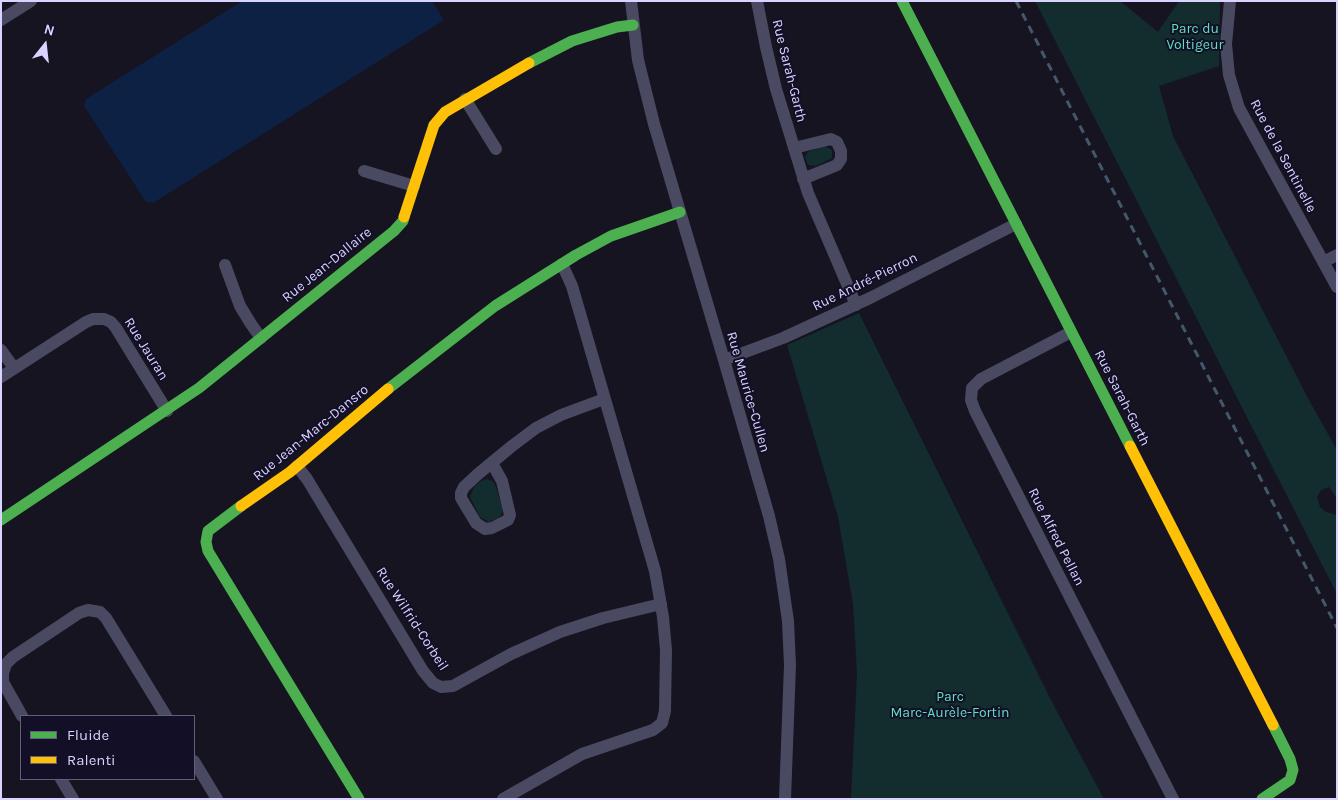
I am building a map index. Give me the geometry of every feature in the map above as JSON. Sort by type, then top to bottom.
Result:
[{"type":"street","points":[[1,20],[31,1]]},
{"type":"street","name":"Rue Maurice-Cullen","points":[[631,1],[633,25],[645,91],[724,360],[779,559],[786,607],[790,679],[785,799]]},
{"type":"street","name":"Rue Sarah-Garth","points":[[757,1],[771,68],[814,210],[856,305]]},
{"type":"street","name":"Rue Sarah-Garth","points":[[902,1],[1290,759],[1293,770],[1290,780],[1262,799]]},
{"type":"street","name":"Rue de la Sentinelle","points":[[1230,1],[1226,44],[1229,75],[1239,108],[1337,287]]},
{"type":"street","name":"Rue Jean-Dallaire","points":[[1,520],[199,388],[398,226],[404,217],[434,125],[445,112],[560,46],[616,27],[633,25]]},
{"type":"street","points":[[465,99],[496,150]]},
{"type":"street","points":[[794,148],[831,139],[837,142],[842,151],[841,159],[837,164],[804,179]]},
{"type":"street","points":[[364,171],[414,186]]},
{"type":"street","name":"Rue Jean-Marc-Dansro","points":[[359,799],[206,546],[206,534],[214,525],[297,466],[332,435],[495,306],[562,264],[619,233],[680,212]]},
{"type":"street","name":"Rue André-Pierron","points":[[724,360],[783,338],[856,305],[1016,224]]},
{"type":"street","points":[[1323,262],[1337,254]]},
{"type":"street","points":[[503,799],[572,759],[604,746],[649,732],[660,726],[665,716],[666,650],[661,604],[648,545],[572,286],[562,264]]},
{"type":"street","points":[[225,265],[240,306],[250,324],[261,338]]},
{"type":"street","name":"Rue Jauran","points":[[1,377],[90,320],[97,318],[108,320],[116,328],[166,411]]},
{"type":"street","name":"Rue Alfred Pellan","points":[[1071,332],[981,378],[972,388],[971,400],[1173,799]]},
{"type":"street","points":[[1,350],[14,368]]},
{"type":"street","points":[[492,463],[502,481],[510,515],[508,520],[492,528],[485,529],[476,523],[460,496],[466,484],[530,432],[544,423],[604,399]]},
{"type":"street","name":"Rue Wilfrid-Corbeil","points":[[297,466],[307,479],[423,671],[433,683],[441,687],[453,686],[511,654],[560,632],[603,618],[661,604]]},
{"type":"street","points":[[21,715],[3,682],[6,664],[13,657],[79,613],[88,610],[100,612],[106,618],[165,715]]},
{"type":"street","points":[[195,764],[216,799]]},
{"type":"street","points":[[62,780],[73,799]]},
{"type":"green space","name":"Parc du Voltigeur","points":[[1035,1],[1120,1],[1158,32],[1179,1],[1218,1],[1220,3],[1219,66],[1159,86],[1173,136],[1309,400],[1337,450],[1337,499],[1329,487],[1321,490],[1317,497],[1320,507],[1326,512],[1337,515],[1337,594]]},
{"type":"green space","points":[[824,146],[832,150],[832,158],[816,166],[808,165],[805,157],[808,152]]},
{"type":"green space","name":"Parc Marc-Aurèle-Fortin","points":[[859,313],[1053,704],[1104,799],[851,799],[857,674],[853,604],[838,517],[787,345]]},
{"type":"green space","points":[[487,479],[495,484],[503,510],[500,517],[489,522],[480,517],[470,497],[474,487]]},
{"type":"water","points":[[242,1],[432,1],[444,20],[153,203],[146,202],[84,106],[86,99]]},
{"type":"railway","points":[[1016,1],[1337,628]]},
{"type":"traffic: fast","points":[[902,1],[1130,446]]},
{"type":"traffic: fast","points":[[529,63],[572,41],[617,27],[633,25]]},
{"type":"traffic: fast","points":[[388,389],[495,306],[576,255],[611,236],[680,212]]},
{"type":"traffic: fast","points":[[1,520],[199,388],[394,231],[403,221],[404,217]]},
{"type":"traffic: fast","points":[[241,506],[208,531],[206,542],[208,551],[359,799]]},
{"type":"traffic: fast","points":[[1262,799],[1290,780],[1293,770],[1290,759],[1273,725]]},
{"type":"traffic: slow","points":[[404,217],[434,125],[445,112],[529,63]]},
{"type":"traffic: slow","points":[[241,506],[290,472],[388,389]]},
{"type":"traffic: slow","points":[[1130,446],[1273,725]]}]
